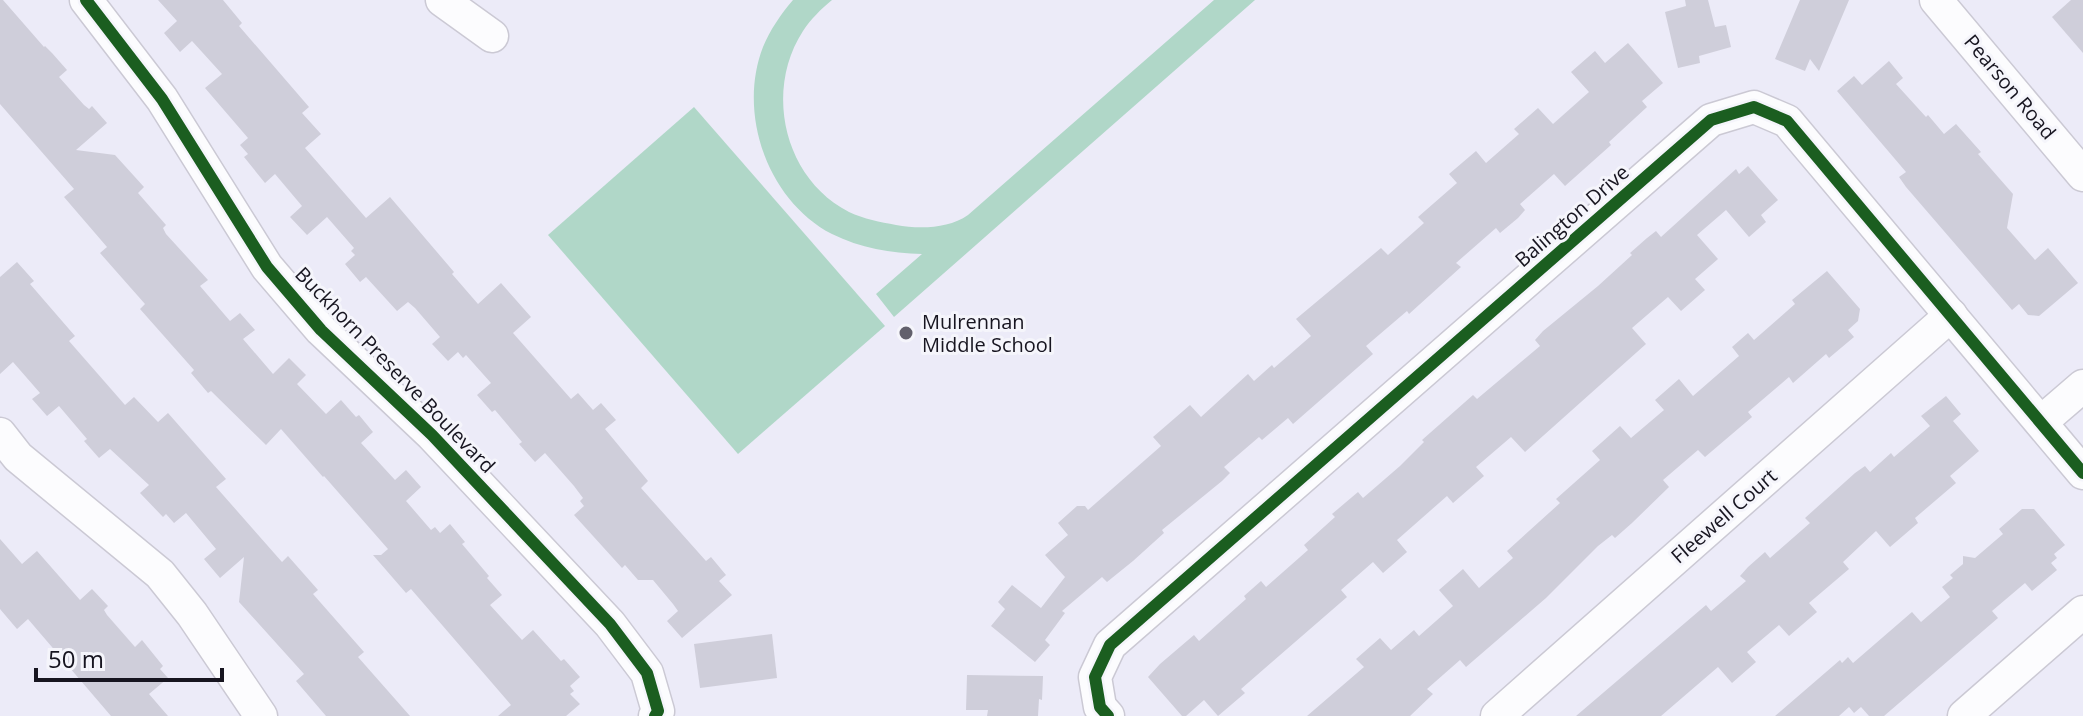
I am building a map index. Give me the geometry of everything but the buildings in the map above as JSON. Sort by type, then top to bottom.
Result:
[{"type":"street","name":"Buckhorn Preserve Boulevard","points":[[86,0],[162,99],[267,267],[321,330],[432,435],[610,624],[647,673],[658,711],[655,716]]},
{"type":"street","points":[[442,0],[492,36]]},
{"type":"street","name":"Pearson Road","points":[[1936,0],[2083,175]]},
{"type":"street","name":"Balington Drive","points":[[1108,716],[1100,707],[1095,677],[1110,645],[1711,120],[1754,107],[1787,121],[2083,473]]},
{"type":"street","name":"Fleewell Court","points":[[1497,716],[1951,315]]},
{"type":"street","points":[[2041,422],[2083,386]]},
{"type":"street","points":[[0,434],[18,457],[160,574],[192,614],[261,716]]},
{"type":"street","points":[[1964,716],[2083,612]]},
{"type":"green space","points":[[793,0],[832,0],[803,31],[791,55],[785,80],[783,106],[787,132],[796,156],[809,178],[827,197],[849,212],[884,223],[924,227],[952,223],[968,215],[1214,0],[1255,0],[894,317],[876,294],[922,254],[876,249],[832,234],[810,219],[791,200],[775,178],[764,153],[754,100],[756,73],[769,34]]},
{"type":"green space","points":[[694,107],[885,326],[738,454],[548,235]]},
{"type":"cycle path","points":[[86,0],[162,99],[267,267],[321,330],[432,435],[610,624],[647,673],[658,711],[655,716]]},
{"type":"cycle path","points":[[1108,716],[1100,707],[1095,677],[1110,645],[1711,120],[1754,107],[1787,121],[2083,473]]},
{"type":"place","name":"Mulrennan Middle School","points":[[906,333]]}]
